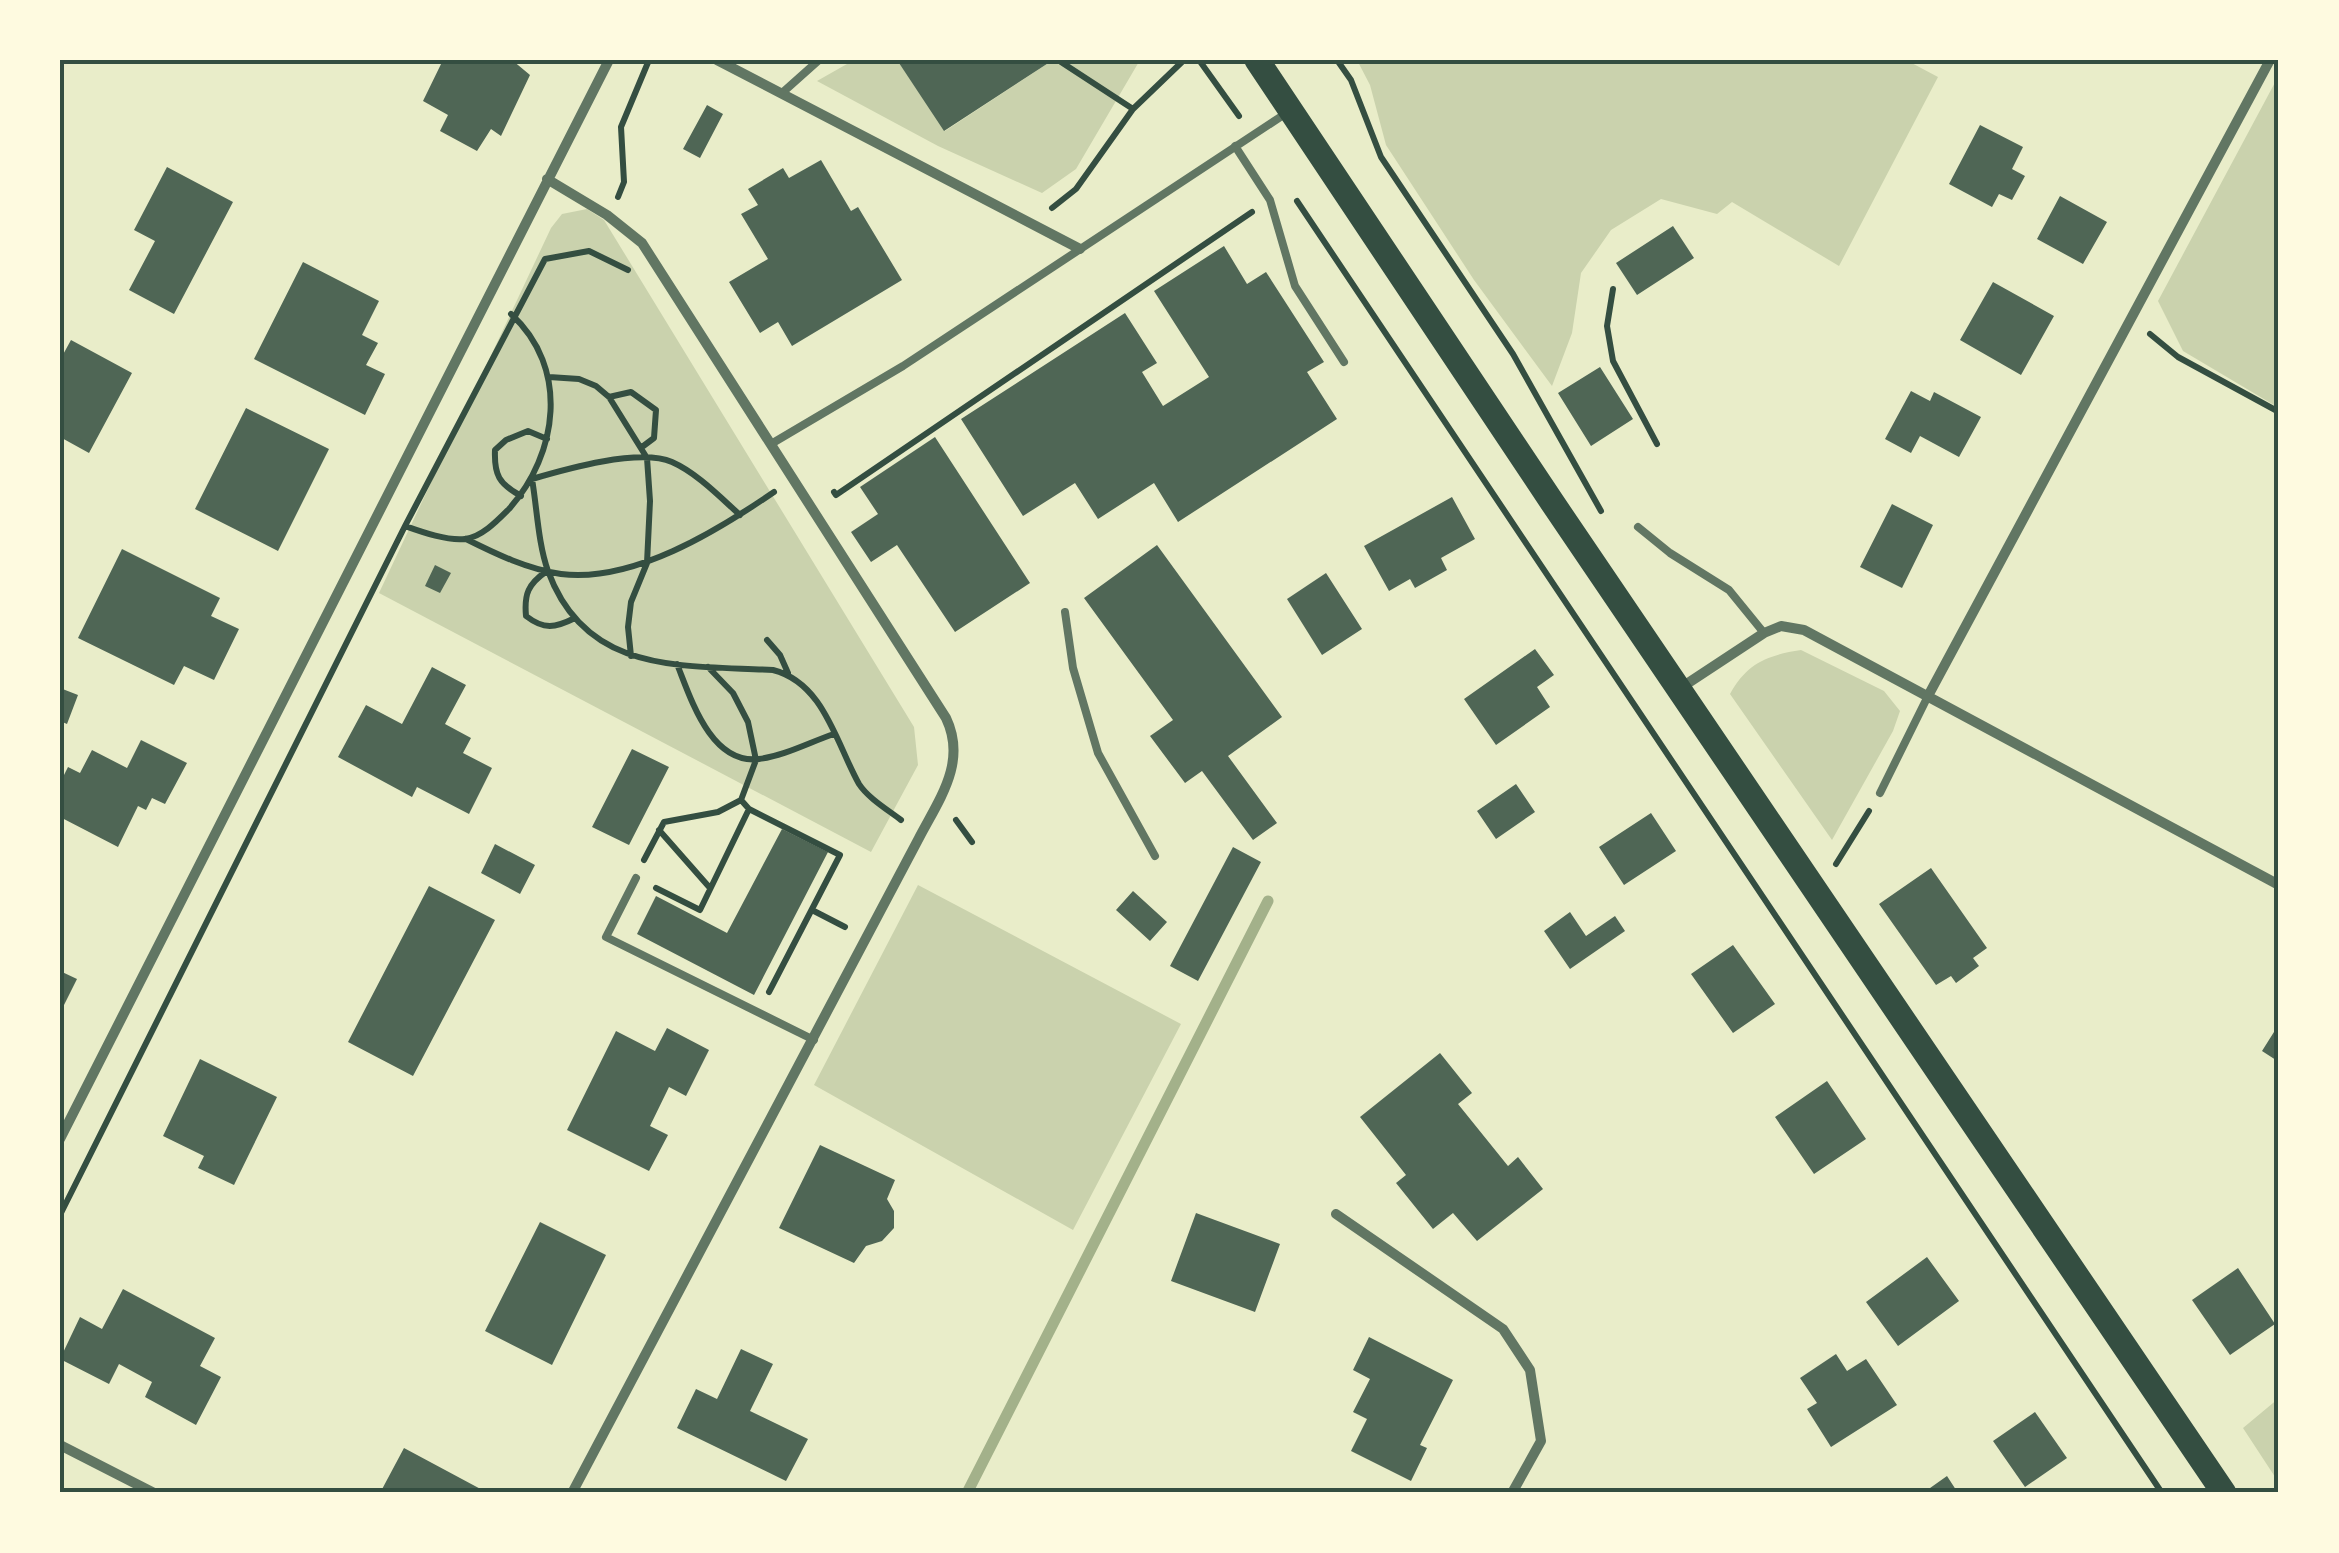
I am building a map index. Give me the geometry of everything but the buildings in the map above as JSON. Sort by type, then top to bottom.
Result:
[{"type":"main road","points":[[1257,60],[2224,1493]]},
{"type":"street","points":[[60,1140],[608,60]]},
{"type":"street","points":[[717,60],[1080,249]]},
{"type":"street","points":[[1928,696],[2270,60]]},
{"type":"street","points":[[547,179],[607,215],[642,243],[946,718],[956,749],[943,791],[572,1493]]},
{"type":"street","points":[[1679,690],[1764,633],[1782,626],[1804,630],[2279,885]]},
{"type":"street","points":[[1336,1214],[1503,1329],[1530,1370],[1541,1441],[1512,1493]]},
{"type":"street","points":[[60,1446],[154,1493]]},
{"type":"lane","points":[[782,92],[819,60]]},
{"type":"lane","points":[[772,444],[903,366],[1290,111]]},
{"type":"lane","points":[[1235,146],[1270,200],[1296,286],[1344,362]]},
{"type":"lane","points":[[1638,527],[1670,554],[1729,590],[1764,633]]},
{"type":"lane","points":[[1065,612],[1072,668],[1098,753],[1154,856]]},
{"type":"lane","points":[[1880,792],[1928,696]]},
{"type":"lane","points":[[636,878],[606,937],[814,1040]]},
{"type":"path","points":[[588,251],[624,182],[621,126],[649,60]]},
{"type":"path","points":[[1050,209],[1076,189],[1133,109],[1184,60]]},
{"type":"path","points":[[1199,60],[1252,136]]},
{"type":"path","points":[[1338,60],[1351,80],[1380,156],[1513,354],[1607,522]]},
{"type":"path","points":[[1061,62],[1133,109]]},
{"type":"path","points":[[405,526],[466,539],[506,560],[561,574],[590,573],[648,563],[740,515],[814,464],[836,495],[1270,200]]},
{"type":"path","points":[[1296,200],[2162,1493]]},
{"type":"path","points":[[60,1214],[405,526],[544,259],[588,251],[638,276]]},
{"type":"path","points":[[1613,289],[1607,326],[1613,361],[1657,444]]},
{"type":"path","points":[[466,539],[494,524],[521,496],[532,479],[551,424],[549,378],[541,357],[514,316],[488,297]]},
{"type":"path","points":[[2130,318],[2178,357],[2279,412]]},
{"type":"path","points":[[549,378],[579,378],[596,386],[609,397],[647,458],[648,563],[631,602],[631,656]]},
{"type":"path","points":[[609,397],[631,392],[656,410],[654,438],[642,448]]},
{"type":"path","points":[[521,496],[502,485],[494,469],[495,450],[506,440],[528,431],[547,438]]},
{"type":"path","points":[[532,479],[586,464],[647,458],[670,462],[740,515]]},
{"type":"path","points":[[532,479],[548,570],[575,618],[594,638],[631,656],[789,674]]},
{"type":"path","points":[[548,570],[532,581],[524,596],[526,616],[538,626],[556,628],[575,618]]},
{"type":"path","points":[[768,640],[789,674],[818,700],[862,788],[900,820]]},
{"type":"path","points":[[677,664],[712,737],[729,754],[756,760],[834,734]]},
{"type":"path","points":[[707,666],[733,693],[748,722],[756,760],[742,800],[718,812],[664,822],[636,878],[700,910],[749,809]]},
{"type":"path","points":[[1836,864],[1880,792]]},
{"type":"path","points":[[742,800],[749,809],[840,855],[760,1010]]},
{"type":"path","points":[[893,836],[907,807]]},
{"type":"path","points":[[660,830],[710,888]]},
{"type":"path","points":[[1824,848],[1846,880]]},
{"type":"path","points":[[812,910],[846,928]]},
{"type":"path","points":[[838,944],[854,912]]},
{"type":"green space","points":[[854,60],[897,60],[945,131],[1053,60],[1140,60],[1076,169],[1042,193],[938,146],[817,81]]},
{"type":"green space","points":[[1357,60],[1906,60],[1938,77],[1839,266],[1732,202],[1717,214],[1661,199],[1611,230],[1581,273],[1572,333],[1552,386],[1474,280],[1386,145],[1370,85]]},
{"type":"green space","points":[[2279,75],[2279,408],[2183,351],[2158,301]]},
{"type":"green space","points":[[587,209],[604,220],[914,727],[918,765],[871,852],[379,593],[551,228],[562,214]]},
{"type":"green space","points":[[1801,650],[1884,691],[1900,711],[1893,731],[1832,840],[1730,694],[1760,662]]},
{"type":"green space","points":[[918,885],[1181,1024],[1073,1230],[814,1085]]},
{"type":"green space","points":[[2279,1398],[2279,1483],[2243,1428]]},
{"type":"waterway","points":[[967,1493],[1268,901]]}]
